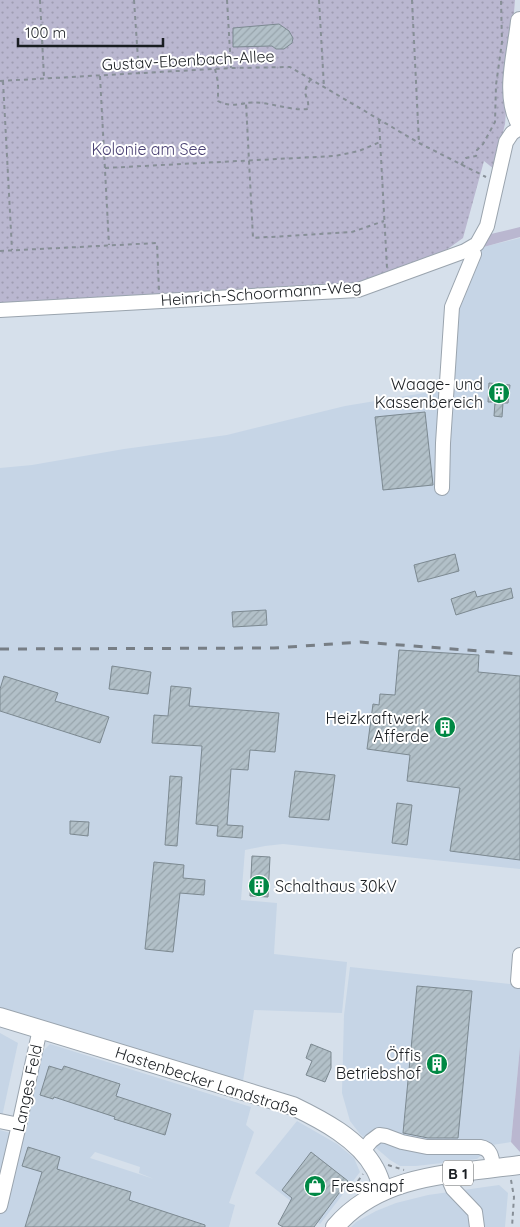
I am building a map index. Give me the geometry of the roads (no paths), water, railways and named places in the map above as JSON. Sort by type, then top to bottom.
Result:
[{"type":"main road","points":[[520,21],[512,83],[512,102],[520,123]]},
{"type":"main road","name":"Hastenbecker Landstraße","points":[[0,1017],[293,1106],[329,1126],[362,1152],[376,1170],[384,1190]]},
{"type":"main road","name":"B 1","points":[[335,1227],[351,1210],[369,1198],[407,1181],[508,1166]]},
{"type":"street","name":"Heinrich-Schoormann-Weg","points":[[0,310],[358,290],[466,251],[477,244],[487,226],[506,142],[512,133],[520,128]]},
{"type":"street","points":[[442,488],[452,307],[474,254]]},
{"type":"street","points":[[518,981],[520,955]]},
{"type":"street","name":"Langes Feld","points":[[0,1206],[2,1190],[19,1125],[40,1028]]},
{"type":"street","points":[[0,1121],[19,1125]]},
{"type":"street","points":[[362,1152],[379,1135],[427,1147],[486,1148],[508,1166]]},
{"type":"street","points":[[447,1175],[453,1190],[475,1212],[477,1227]]},
{"type":"railway","points":[[0,649],[274,648],[360,642],[520,654]]},
{"type":"place","name":"Waage- und Kassenbereich","points":[[499,393]]},
{"type":"place","name":"Heizkraftwerk Afferde","points":[[445,727]]},
{"type":"place","name":"Schalthaus 30kV","points":[[259,886]]},
{"type":"place","name":"Öffis Betriebshof","points":[[437,1064]]},
{"type":"place","name":"Fressnapf","points":[[315,1186]]},
{"type":"park label","name":"Kolonie am See","points":[[149,149]]}]
